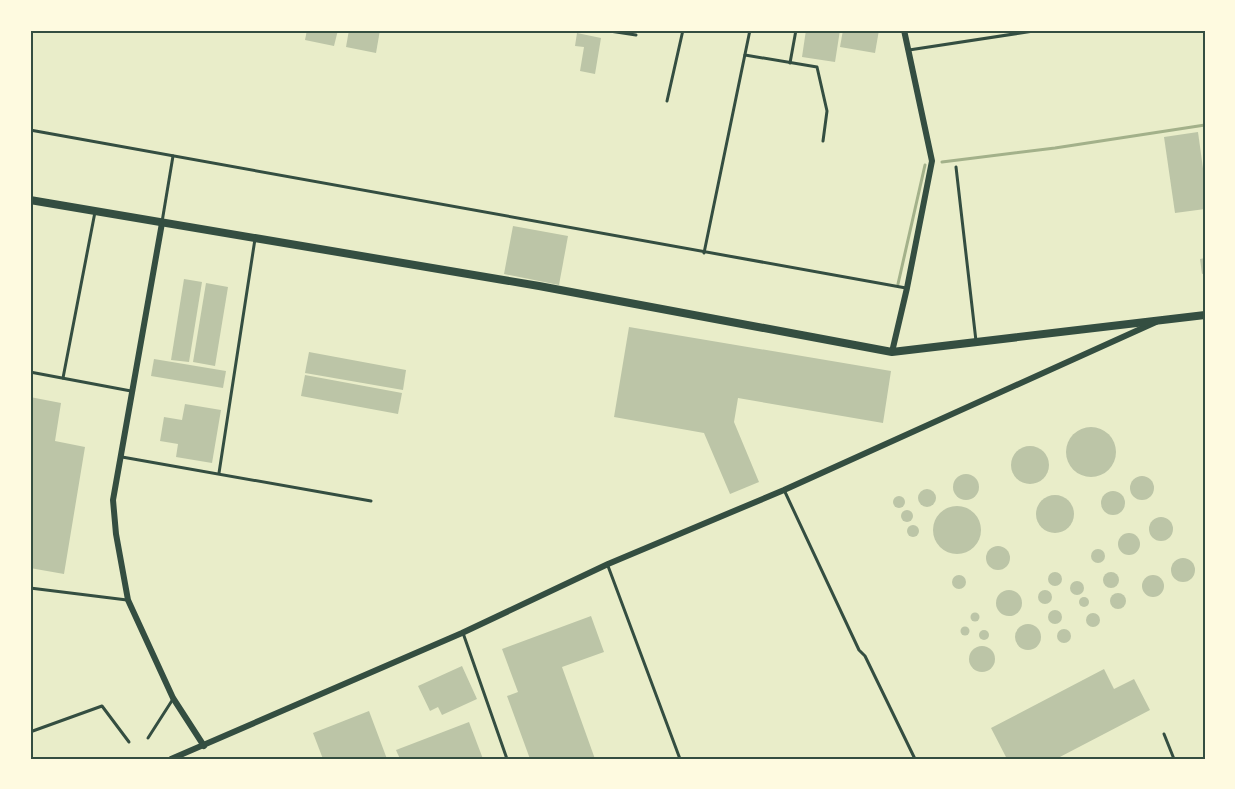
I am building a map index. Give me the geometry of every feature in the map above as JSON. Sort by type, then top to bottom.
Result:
[{"type":"street","points":[[892,352],[908,288],[932,161],[904,30]]},
{"type":"street","points":[[30,200],[539,286],[892,352],[1164,318],[1205,315]]},
{"type":"street","points":[[162,224],[113,500],[116,534],[128,600],[173,698],[204,746]]},
{"type":"street","points":[[171,759],[462,633],[608,564],[784,490],[1164,318]]},
{"type":"lane","points":[[603,30],[636,35]]},
{"type":"lane","points":[[667,101],[683,30]]},
{"type":"lane","points":[[704,253],[750,30]]},
{"type":"lane","points":[[790,63],[796,30]]},
{"type":"lane","points":[[909,50],[1040,30]]},
{"type":"lane","points":[[745,55],[817,68],[827,111],[823,141]]},
{"type":"lane","points":[[30,130],[908,288]]},
{"type":"lane","points":[[162,224],[173,156]]},
{"type":"lane","points":[[956,167],[976,342]]},
{"type":"lane","points":[[63,378],[95,212]]},
{"type":"lane","points":[[219,473],[255,238]]},
{"type":"lane","points":[[30,372],[132,392]]},
{"type":"lane","points":[[122,457],[371,501]]},
{"type":"lane","points":[[784,490],[859,650],[865,656],[915,759]]},
{"type":"lane","points":[[608,564],[680,759]]},
{"type":"lane","points":[[30,588],[128,600]]},
{"type":"lane","points":[[462,633],[507,759]]},
{"type":"lane","points":[[148,738],[173,698]]},
{"type":"lane","points":[[30,732],[102,706],[129,742]]},
{"type":"lane","points":[[1164,734],[1174,759]]},
{"type":"building","points":[[307,30],[338,30],[334,46],[305,40]]},
{"type":"building","points":[[349,30],[380,30],[376,53],[346,47]]},
{"type":"building","points":[[806,30],[840,30],[835,62],[802,57]]},
{"type":"building","points":[[843,30],[879,30],[875,53],[840,47]]},
{"type":"building","points":[[577,33],[601,38],[595,74],[580,71],[584,47],[575,46]]},
{"type":"building","points":[[1198,132],[1205,183],[1205,209],[1175,213],[1164,137]]},
{"type":"building","points":[[513,226],[568,236],[559,285],[504,274]]},
{"type":"building","points":[[1205,258],[1205,273],[1202,274],[1200,259]]},
{"type":"building","points":[[184,279],[202,282],[189,362],[171,360]]},
{"type":"building","points":[[206,283],[228,287],[215,366],[193,362]]},
{"type":"building","points":[[629,327],[891,371],[883,423],[738,398],[734,422],[759,482],[730,494],[704,433],[614,417]]},
{"type":"building","points":[[309,352],[406,370],[403,390],[305,373]]},
{"type":"building","points":[[154,359],[226,371],[223,388],[151,376]]},
{"type":"building","points":[[305,375],[402,393],[398,414],[301,396]]},
{"type":"building","points":[[30,397],[61,403],[55,441],[85,447],[64,574],[30,568]]},
{"type":"building","points":[[185,404],[221,410],[212,463],[176,457],[178,444],[160,441],[164,417],[182,420]]},
{"type":"building","points":[[1091,427],[1100,429],[1111,438],[1116,452],[1114,461],[1105,472],[1091,477],[1082,475],[1071,466],[1066,452],[1068,443],[1077,432]]},
{"type":"building","points":[[1030,446],[1043,452],[1049,465],[1043,478],[1030,484],[1017,478],[1011,465],[1017,452]]},
{"type":"building","points":[[966,474],[975,478],[979,487],[975,496],[966,500],[957,496],[953,487],[957,478]]},
{"type":"building","points":[[1142,476],[1151,479],[1154,488],[1151,497],[1142,500],[1133,497],[1130,488],[1133,479]]},
{"type":"building","points":[[927,489],[933,492],[936,498],[933,504],[927,507],[921,504],[918,498],[921,492]]},
{"type":"building","points":[[1113,491],[1122,494],[1125,503],[1122,512],[1113,515],[1104,512],[1101,503],[1104,494]]},
{"type":"building","points":[[1055,495],[1068,501],[1074,514],[1068,527],[1055,533],[1042,527],[1036,514],[1042,501]]},
{"type":"building","points":[[901,496],[905,502],[901,508],[897,508],[893,500]]},
{"type":"building","points":[[952,506],[962,506],[974,513],[981,525],[981,535],[974,547],[962,554],[952,554],[937,543],[933,535],[933,525],[944,510]]},
{"type":"building","points":[[909,510],[913,516],[909,522],[905,522],[901,514]]},
{"type":"building","points":[[1161,517],[1170,520],[1173,529],[1170,538],[1161,541],[1152,538],[1149,529],[1152,520]]},
{"type":"building","points":[[915,525],[919,531],[915,537],[911,537],[907,529]]},
{"type":"building","points":[[1129,533],[1137,536],[1140,544],[1137,552],[1129,555],[1121,552],[1118,544],[1121,536]]},
{"type":"building","points":[[998,546],[1007,549],[1010,558],[1007,567],[998,570],[989,567],[986,558],[989,549]]},
{"type":"building","points":[[1095,549],[1101,549],[1105,556],[1101,563],[1095,563],[1091,559],[1091,553]]},
{"type":"building","points":[[1183,558],[1192,561],[1195,570],[1192,579],[1183,582],[1174,579],[1171,570],[1174,561]]},
{"type":"building","points":[[1052,572],[1058,572],[1062,579],[1058,586],[1052,586],[1048,582],[1048,576]]},
{"type":"building","points":[[1111,572],[1117,574],[1119,580],[1117,586],[1111,588],[1105,586],[1103,580],[1105,574]]},
{"type":"building","points":[[956,575],[962,575],[966,582],[962,589],[956,589],[952,585],[952,579]]},
{"type":"building","points":[[1149,575],[1157,575],[1164,582],[1164,590],[1157,597],[1149,597],[1142,590],[1142,582]]},
{"type":"building","points":[[1074,581],[1080,581],[1084,588],[1080,595],[1074,595],[1070,591],[1070,585]]},
{"type":"building","points":[[1009,590],[1018,594],[1022,603],[1018,612],[1009,616],[1000,612],[996,603],[1000,594]]},
{"type":"building","points":[[1045,590],[1050,592],[1052,597],[1050,602],[1045,604],[1040,602],[1038,597],[1040,592]]},
{"type":"building","points":[[1115,593],[1121,593],[1126,601],[1124,607],[1115,609],[1110,604],[1110,598]]},
{"type":"building","points":[[1084,597],[1089,602],[1084,607],[1079,602]]},
{"type":"building","points":[[1055,610],[1060,612],[1062,617],[1060,622],[1055,624],[1050,622],[1048,617],[1050,612]]},
{"type":"building","points":[[975,613],[979,617],[975,621],[971,617]]},
{"type":"building","points":[[1090,613],[1096,613],[1100,620],[1096,627],[1090,627],[1086,623],[1086,617]]},
{"type":"building","points":[[591,616],[604,652],[562,667],[595,759],[530,759],[507,696],[518,692],[502,649]]},
{"type":"building","points":[[1028,624],[1037,628],[1041,637],[1037,646],[1028,650],[1019,646],[1015,637],[1019,628]]},
{"type":"building","points":[[965,626],[970,631],[965,636],[960,631]]},
{"type":"building","points":[[1061,629],[1067,629],[1071,636],[1067,643],[1061,643],[1057,639],[1057,633]]},
{"type":"building","points":[[984,630],[989,635],[984,640],[979,635]]},
{"type":"building","points":[[982,646],[991,650],[995,659],[991,668],[982,672],[973,668],[969,659],[973,650]]},
{"type":"building","points":[[462,666],[477,699],[442,715],[438,707],[430,711],[418,686]]},
{"type":"building","points":[[1104,669],[1114,689],[1134,679],[1150,710],[1056,759],[1007,759],[991,728]]},
{"type":"building","points":[[369,711],[387,759],[323,759],[313,733]]},
{"type":"building","points":[[469,722],[483,759],[400,759],[396,750]]},
{"type":"waterway","points":[[942,162],[1055,148],[1205,125]]},
{"type":"waterway","points":[[898,284],[925,165]]}]
